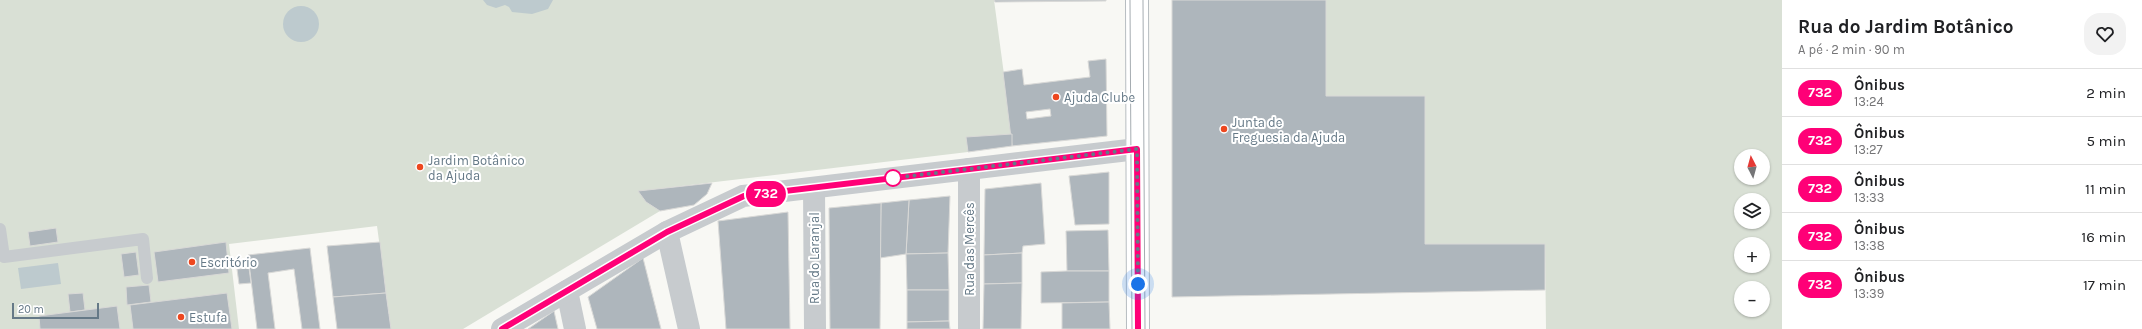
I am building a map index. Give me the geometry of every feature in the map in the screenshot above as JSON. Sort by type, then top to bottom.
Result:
[{"type":"street","points":[[1137,0],[1138,329]]},
{"type":"street","points":[[502,329],[667,232],[744,196],[1137,149]]},
{"type":"street","name":"Rua das Mercês","points":[[969,169],[969,329]]},
{"type":"street","name":"Rua do Laranjal","points":[[814,188],[815,329]]},
{"type":"street","points":[[667,232],[689,329]]},
{"type":"street","points":[[567,290],[575,329]]},
{"type":"lane","points":[[0,229],[4,257],[143,239],[147,278]]},
{"type":"shaded area","name":"Jardim Botânico da Ajuda","points":[[0,0],[994,0],[1012,134],[968,152],[639,191],[646,202],[660,211],[463,329],[391,329],[377,226],[229,244],[239,329],[0,329]]},
{"type":"shaded area","points":[[483,0],[553,0],[548,9],[532,14],[512,12],[509,7],[505,5],[496,8],[487,5]]},
{"type":"shaded area","points":[[1326,0],[1782,0],[1782,329],[1546,329],[1545,244],[1425,244],[1425,96],[1326,96]]},
{"type":"shaded area","points":[[305,6],[314,11],[318,17],[318,31],[314,37],[305,42],[297,42],[288,37],[284,31],[283,20],[288,11],[294,7]]},
{"type":"shaded area","points":[[58,263],[61,284],[21,289],[18,268]]},
{"type":"building","points":[[994,0],[1106,0],[1106,1],[995,2]]},
{"type":"building","points":[[1172,0],[1326,0],[1326,96],[1425,96],[1425,244],[1545,244],[1545,290],[1172,297]]},
{"type":"building","name":"Ajuda Clube","points":[[1106,59],[1107,136],[1012,146],[1003,72],[1022,69],[1024,85],[1090,77],[1088,61]],"holes":[[[1050,109],[1051,116],[1027,119],[1026,112]]]},
{"type":"building","points":[[1012,134],[1012,146],[968,152],[966,137]]},
{"type":"building","points":[[1109,172],[1109,224],[1075,225],[1069,176]]},
{"type":"building","points":[[712,183],[707,194],[694,205],[660,211],[646,202],[638,191]]},
{"type":"building","points":[[1041,183],[1045,244],[1023,246],[1022,253],[984,255],[985,189]]},
{"type":"building","points":[[950,196],[948,253],[906,254],[909,200]]},
{"type":"building","points":[[909,200],[906,254],[880,258],[881,203]]},
{"type":"building","points":[[881,203],[880,329],[830,329],[829,208]]},
{"type":"building","points":[[788,212],[790,329],[726,329],[718,221]]},
{"type":"building","points":[[56,228],[58,242],[30,246],[28,232]]},
{"type":"building","points":[[1108,230],[1109,271],[1067,271],[1066,231]]},
{"type":"building","name":"Escritório","points":[[226,242],[229,273],[158,282],[154,252]]},
{"type":"building","points":[[380,242],[386,293],[333,297],[327,246]]},
{"type":"building","points":[[310,248],[320,329],[302,329],[294,269],[268,273],[275,329],[257,329],[248,255]]},
{"type":"building","points":[[136,252],[139,275],[124,277],[121,254]]},
{"type":"building","points":[[948,253],[949,290],[907,290],[906,254]]},
{"type":"building","points":[[1022,253],[1022,283],[984,284],[984,255]]},
{"type":"building","points":[[643,258],[661,329],[597,329],[588,297]]},
{"type":"building","points":[[249,268],[251,283],[239,284],[237,269]]},
{"type":"building","points":[[1109,271],[1109,302],[1041,303],[1041,272]]},
{"type":"building","points":[[1022,283],[1021,329],[983,329],[984,284]]},
{"type":"building","points":[[149,285],[151,302],[127,305],[126,287]]},
{"type":"building","points":[[907,290],[949,290],[949,321],[907,322]]},
{"type":"building","points":[[83,293],[85,310],[70,312],[68,294]]},
{"type":"building","name":"Estufa","points":[[227,293],[232,329],[133,329],[130,305]]},
{"type":"building","points":[[386,293],[391,329],[337,329],[333,297]]},
{"type":"building","points":[[1109,302],[1110,329],[1062,329],[1062,303]]},
{"type":"building","points":[[117,306],[120,329],[40,329],[39,316]]},
{"type":"building","points":[[554,311],[558,329],[528,329]]},
{"type":"building","points":[[949,321],[950,329],[907,329],[907,322]]},
{"type":"tram line","points":[[1130,0],[1132,329]]},
{"type":"tram line","points":[[1143,0],[1145,329]]},
{"type":"bus line","name":"732","points":[[502,329],[667,232],[744,196],[1137,149],[1138,329]]},
{"type":"place","name":"Ajuda Clube","points":[[1056,97]]},
{"type":"place","name":"Junta de Freguesia da Ajuda","points":[[1224,129]]},
{"type":"place","name":"Jardim Botânico da Ajuda","points":[[420,167]]},
{"type":"place","name":"Escritório","points":[[192,262]]},
{"type":"place","name":"Estufa","points":[[181,317]]},
{"type":"route","points":[[893,178],[1137,149],[1138,284]]}]
